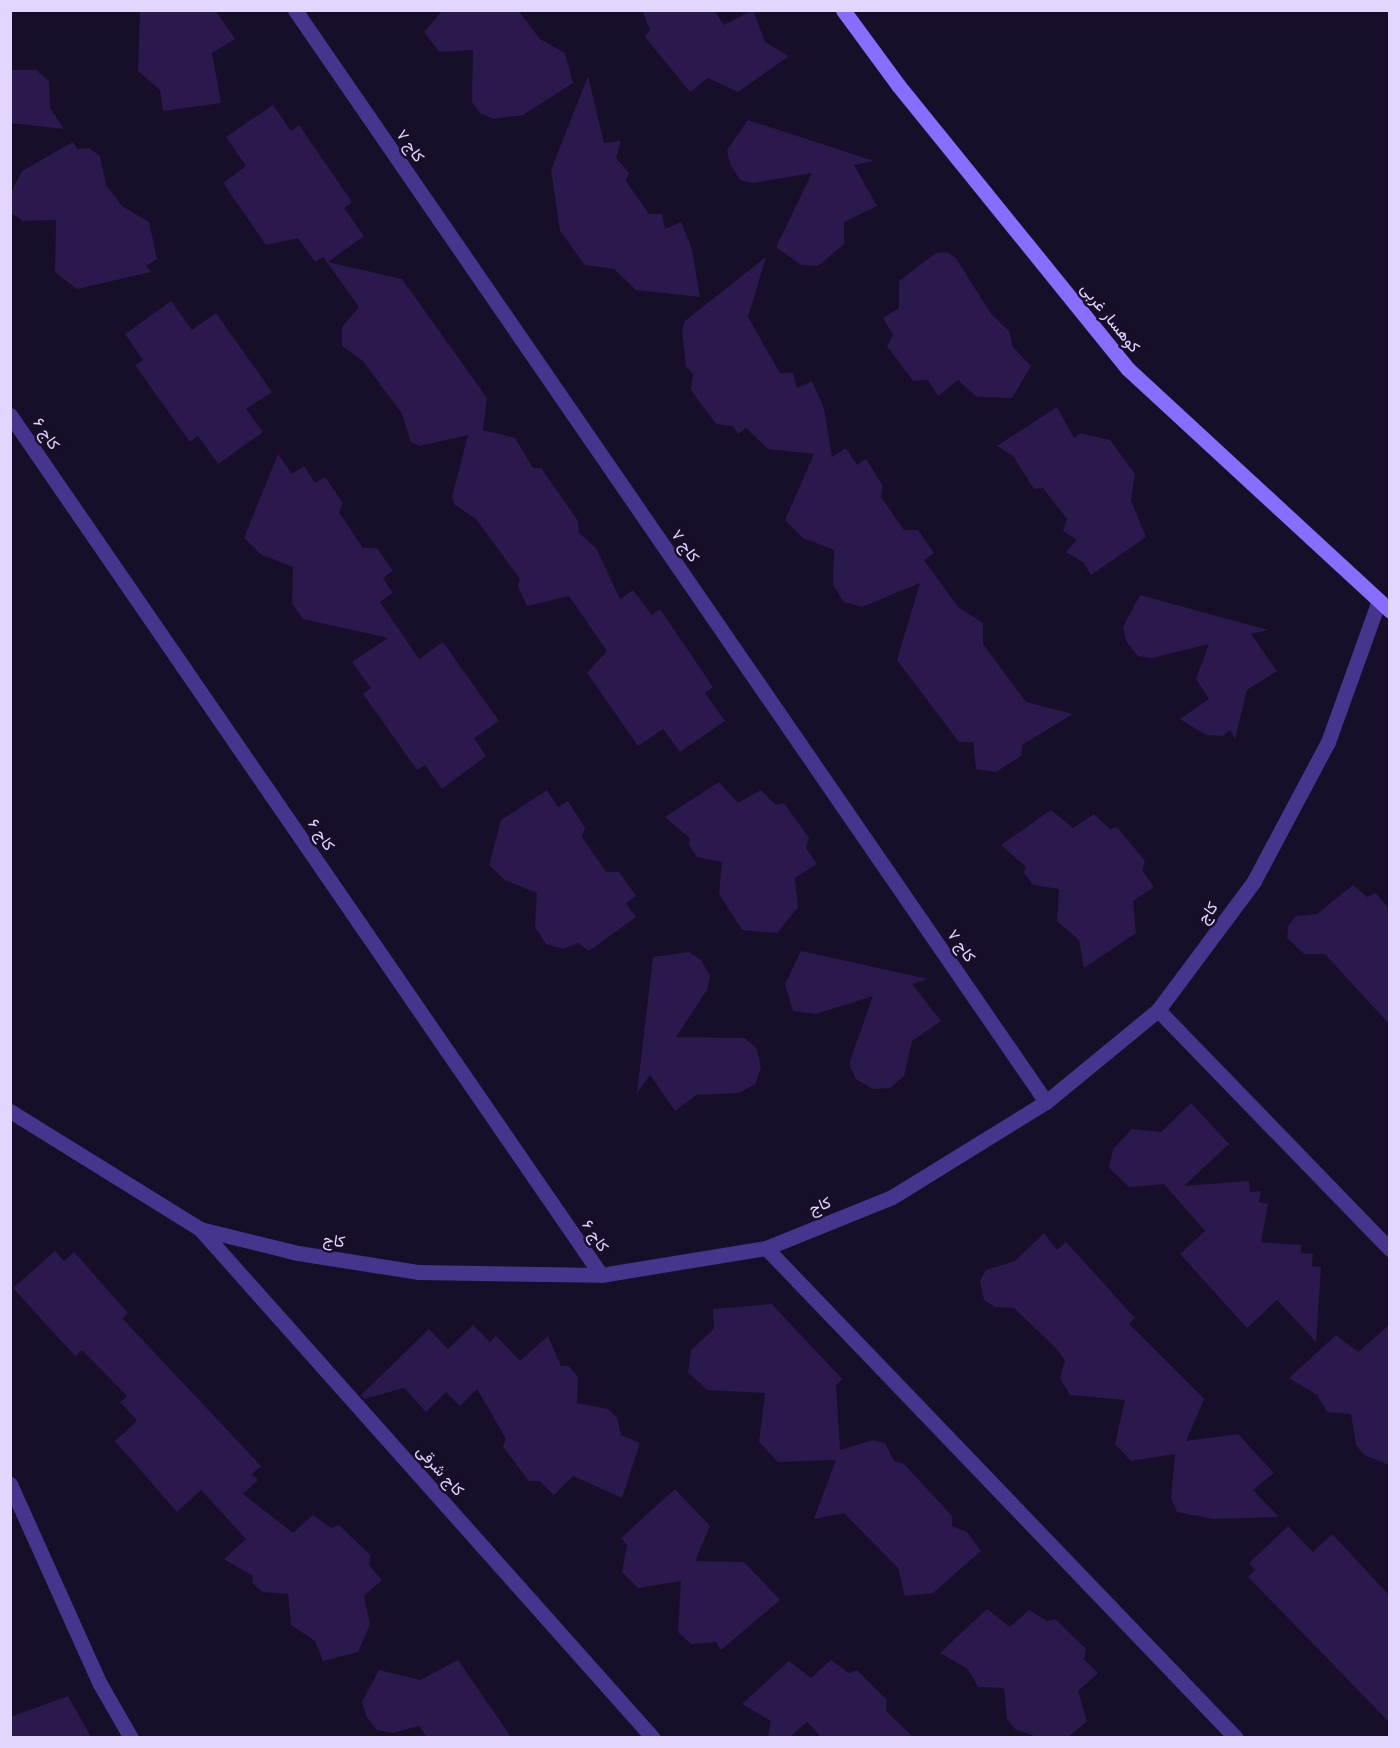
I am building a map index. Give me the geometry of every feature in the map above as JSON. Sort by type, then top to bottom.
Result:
[{"type":"street","name":"کاج ۷","points":[[295,10],[1046,1102]]},
{"type":"street","name":"کوهسار غربی","points":[[843,10],[898,85],[1128,369],[1384,607]]},
{"type":"street","name":"کاج ۶","points":[[10,414],[601,1275]]},
{"type":"street","name":"کاج","points":[[10,1111],[200,1229],[298,1253],[418,1272],[601,1275],[766,1248],[892,1197],[1046,1102],[1158,1010],[1254,881],[1328,742],[1384,607]]},
{"type":"street","points":[[1158,1010],[1389,1249]]},
{"type":"street","name":"کاج شرقی","points":[[200,1229],[653,1737]]},
{"type":"street","points":[[766,1248],[1236,1737]]},
{"type":"street","points":[[10,1484],[100,1684],[131,1737]]},
{"type":"building","points":[[140,10],[215,10],[235,39],[212,53],[221,103],[163,111],[160,90],[138,71]]},
{"type":"building","points":[[443,10],[518,10],[540,39],[565,53],[573,83],[523,115],[493,119],[480,113],[472,102],[473,50],[439,52],[424,32]]},
{"type":"building","points":[[642,10],[714,10],[724,25],[753,10],[765,42],[789,56],[738,92],[708,78],[690,92],[645,37],[650,30]]},
{"type":"building","points":[[10,70],[36,70],[49,81],[50,108],[64,129],[10,123]]},
{"type":"building","points":[[588,76],[604,143],[621,141],[616,158],[629,173],[626,181],[649,214],[662,214],[665,229],[681,222],[692,249],[700,297],[636,290],[614,269],[585,265],[560,231],[551,170]]},
{"type":"building","points":[[273,105],[291,131],[299,125],[352,202],[344,208],[364,236],[328,262],[402,279],[487,398],[483,430],[515,438],[533,468],[541,468],[578,521],[579,533],[596,548],[620,599],[633,590],[652,615],[660,609],[713,687],[705,693],[725,721],[680,752],[663,729],[638,746],[587,673],[607,651],[569,596],[527,606],[518,586],[520,579],[476,519],[455,505],[452,497],[468,435],[420,446],[411,442],[402,414],[363,361],[342,346],[342,327],[359,307],[326,261],[323,257],[315,262],[298,238],[266,245],[223,183],[246,166],[226,137]]},
{"type":"building","points":[[748,120],[874,161],[854,165],[877,206],[844,222],[844,244],[818,266],[801,265],[776,247],[812,173],[754,183],[740,180],[730,164],[727,150]]},
{"type":"building","points":[[73,142],[77,149],[89,148],[100,156],[106,185],[122,206],[149,222],[157,259],[146,266],[151,272],[77,289],[55,272],[56,220],[23,221],[10,212],[10,194],[22,171]]},
{"type":"building","points":[[947,252],[956,258],[991,314],[1009,331],[1013,347],[1031,366],[1012,398],[977,397],[958,380],[938,396],[928,380],[913,381],[887,346],[893,335],[883,318],[899,308],[899,281],[936,253]]},
{"type":"building","points":[[766,257],[748,317],[780,373],[793,373],[797,388],[812,381],[824,408],[832,457],[846,448],[857,465],[866,459],[883,486],[881,497],[904,530],[918,530],[934,553],[924,560],[958,607],[983,623],[983,644],[1026,702],[1073,714],[1022,745],[1021,756],[996,772],[976,769],[973,742],[959,742],[897,660],[920,583],[862,607],[844,602],[833,585],[834,550],[803,538],[785,520],[814,454],[768,449],[746,428],[738,434],[733,426],[716,424],[691,390],[693,374],[686,366],[682,329],[685,321]]},
{"type":"building","points":[[171,301],[192,330],[216,313],[272,392],[246,409],[263,432],[218,464],[198,436],[190,442],[157,396],[135,365],[143,360],[125,334]]},
{"type":"building","points":[[1057,407],[1074,438],[1080,433],[1110,440],[1135,474],[1131,501],[1146,537],[1091,575],[1083,562],[1066,552],[1077,540],[1063,531],[1067,519],[1043,488],[1034,489],[1013,456],[997,446]]},
{"type":"building","points":[[278,454],[292,474],[304,466],[315,483],[325,477],[343,503],[339,512],[363,548],[377,548],[393,571],[383,578],[393,593],[380,602],[419,659],[443,642],[499,721],[474,738],[486,756],[442,789],[425,765],[417,770],[363,694],[371,688],[352,662],[388,638],[303,619],[292,603],[293,567],[262,555],[244,538]]},
{"type":"building","points":[[1140,595],[1268,630],[1251,634],[1277,671],[1247,690],[1235,739],[1230,730],[1223,736],[1206,735],[1180,719],[1209,699],[1196,679],[1209,644],[1152,658],[1138,656],[1126,641],[1123,627]]},
{"type":"building","points":[[719,782],[738,803],[761,790],[776,805],[784,803],[809,838],[806,848],[817,864],[795,878],[798,907],[777,933],[742,930],[719,894],[722,862],[697,857],[689,845],[690,838],[665,817]]},
{"type":"building","points":[[547,790],[558,807],[568,801],[585,828],[582,837],[606,872],[619,872],[636,896],[626,903],[636,917],[589,951],[578,943],[563,949],[546,944],[535,927],[537,893],[505,880],[489,865],[501,820]]},
{"type":"building","points":[[1051,810],[1073,828],[1094,814],[1110,829],[1117,827],[1145,861],[1142,870],[1154,887],[1133,901],[1136,933],[1084,968],[1079,940],[1057,921],[1059,889],[1033,885],[1024,873],[1026,867],[1001,845]]},
{"type":"building","points":[[1353,885],[1367,897],[1376,893],[1389,909],[1389,1024],[1325,954],[1304,954],[1287,938],[1288,926],[1296,916],[1317,914]]},
{"type":"building","points":[[801,951],[928,979],[912,984],[941,1021],[912,1041],[904,1076],[890,1088],[873,1089],[856,1079],[849,1064],[873,996],[816,1014],[793,1011],[785,984]]},
{"type":"building","points":[[689,952],[701,960],[710,976],[707,990],[676,1037],[745,1038],[757,1049],[761,1068],[755,1084],[739,1093],[696,1095],[675,1111],[650,1075],[637,1093],[653,957]]},
{"type":"building","points":[[1191,1103],[1229,1144],[1184,1186],[1249,1181],[1250,1192],[1261,1191],[1259,1202],[1268,1204],[1261,1242],[1301,1245],[1301,1253],[1313,1254],[1312,1266],[1321,1267],[1316,1342],[1277,1300],[1247,1328],[1180,1254],[1205,1231],[1164,1184],[1129,1187],[1109,1168],[1113,1149],[1132,1129],[1161,1132]]},
{"type":"building","points":[[1044,1233],[1057,1250],[1066,1242],[1135,1318],[1129,1324],[1204,1399],[1186,1441],[1238,1434],[1274,1473],[1253,1490],[1279,1517],[1213,1519],[1177,1512],[1171,1498],[1175,1454],[1131,1461],[1115,1444],[1125,1400],[1070,1395],[1060,1378],[1065,1360],[1055,1347],[1014,1308],[995,1307],[984,1300],[980,1281],[986,1270],[1015,1261]]},
{"type":"building","points":[[55,1251],[64,1261],[74,1252],[128,1313],[123,1319],[261,1466],[252,1474],[258,1480],[243,1494],[293,1533],[313,1515],[331,1528],[339,1525],[370,1555],[369,1565],[382,1580],[364,1596],[370,1625],[358,1652],[323,1661],[315,1641],[291,1625],[288,1594],[262,1592],[252,1583],[253,1576],[224,1559],[246,1539],[201,1490],[177,1512],[115,1441],[137,1421],[120,1402],[127,1396],[82,1350],[75,1356],[13,1288]]},
{"type":"building","points":[[772,1304],[842,1379],[836,1385],[840,1450],[873,1440],[885,1443],[894,1461],[904,1464],[952,1516],[952,1526],[967,1532],[981,1551],[933,1593],[905,1596],[898,1568],[844,1513],[814,1519],[836,1460],[778,1462],[759,1442],[765,1393],[707,1390],[688,1372],[691,1350],[714,1329],[713,1309]]},
{"type":"building","points":[[473,1325],[490,1342],[496,1336],[520,1361],[548,1336],[561,1366],[569,1366],[578,1377],[577,1403],[608,1409],[617,1418],[621,1435],[640,1443],[622,1498],[573,1476],[554,1495],[540,1481],[529,1481],[503,1447],[506,1439],[477,1389],[460,1406],[446,1392],[426,1412],[404,1388],[364,1399],[361,1395],[429,1329],[448,1349]]},
{"type":"building","points":[[1389,1325],[1389,1465],[1364,1455],[1356,1445],[1351,1414],[1327,1412],[1317,1395],[1289,1378],[1336,1335],[1358,1352]]},
{"type":"building","points":[[675,1489],[710,1526],[695,1561],[744,1562],[780,1600],[721,1650],[716,1642],[691,1644],[678,1632],[681,1581],[638,1588],[622,1572],[627,1545],[621,1538]]},
{"type":"building","points":[[1288,1526],[1313,1552],[1332,1534],[1389,1595],[1389,1722],[1248,1577],[1255,1570],[1249,1563]]},
{"type":"building","points":[[987,1609],[1010,1627],[1029,1610],[1047,1621],[1055,1619],[1086,1649],[1084,1659],[1098,1673],[1078,1691],[1087,1721],[1068,1737],[1037,1737],[1015,1729],[1007,1719],[1004,1688],[978,1687],[968,1669],[940,1653]]},
{"type":"building","points":[[458,1660],[511,1737],[427,1737],[419,1726],[392,1733],[377,1730],[366,1716],[362,1702],[379,1670],[420,1680]]},
{"type":"building","points":[[831,1660],[849,1673],[857,1670],[887,1700],[886,1711],[913,1737],[821,1737],[807,1722],[790,1737],[768,1737],[771,1721],[742,1704],[789,1661],[811,1678]]},
{"type":"building","points":[[68,1696],[91,1737],[10,1737],[10,1717]]}]
